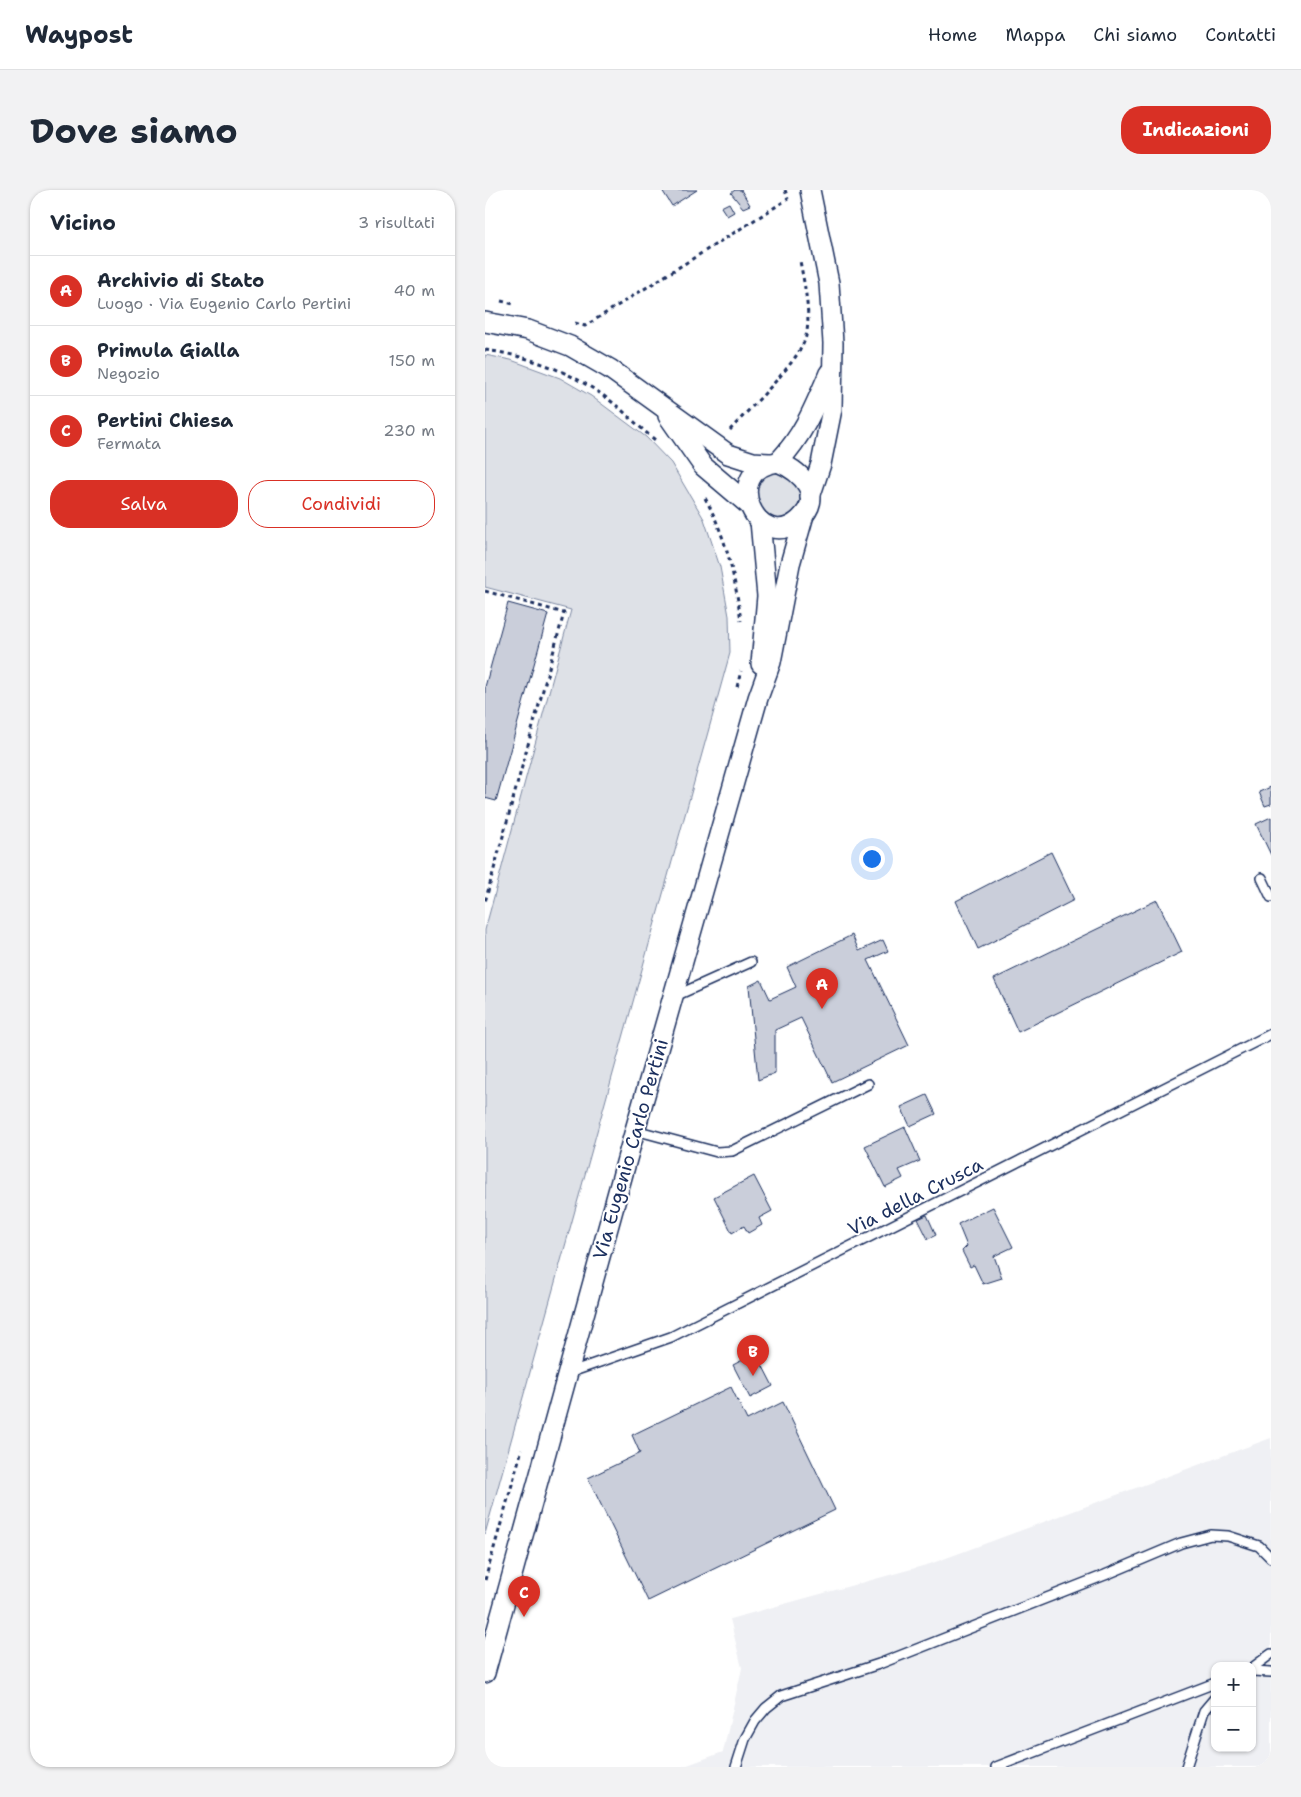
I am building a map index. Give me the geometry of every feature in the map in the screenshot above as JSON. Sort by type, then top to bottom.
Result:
[{"type":"street","points":[[810,190],[829,283],[832,365],[833,409],[821,464],[804,515],[789,526],[779,527],[760,521],[753,514],[747,495],[753,477],[758,468],[773,462],[794,445],[813,412],[832,365]]},
{"type":"street","points":[[485,322],[527,330],[570,346],[610,369],[717,447],[739,458],[773,462],[798,472],[805,478],[810,497]]},
{"type":"street","points":[[663,409],[703,466],[716,480],[749,505]]},
{"type":"street","name":"Via Eugenio Carlo Pertini","points":[[485,1673],[672,997],[758,698],[771,662],[792,557],[804,515]]},
{"type":"street","name":"Via Eugenio Carlo Pertini","points":[[758,698],[767,596],[760,521]]},
{"type":"street","name":"Via Eugenio Carlo Pertini","points":[[485,1638],[504,1600]]},
{"type":"lane","points":[[1262,878],[1271,897]]},
{"type":"lane","points":[[672,997],[751,962]]},
{"type":"lane","name":"Via della Crusca","points":[[567,1373],[671,1337],[1271,1034]]},
{"type":"lane","points":[[635,1130],[717,1152],[732,1151],[868,1084]]},
{"type":"lane","points":[[736,1767],[745,1739],[755,1721],[766,1708],[781,1696],[879,1664],[1181,1543],[1211,1535],[1228,1536],[1243,1539],[1259,1546],[1271,1558]]},
{"type":"lane","points":[[1256,1666],[1271,1654]]},
{"type":"lane","points":[[1256,1670],[1271,1672]]},
{"type":"lane","points":[[995,1767],[1211,1685]]},
{"type":"lane","points":[[1186,1767],[1204,1712],[1211,1703]]},
{"type":"path","points":[[785,190],[790,208]]},
{"type":"path","points":[[568,320],[585,326],[788,199]]},
{"type":"path","points":[[717,447],[794,358],[805,341],[807,320],[800,259]]},
{"type":"path","points":[[493,301],[516,304]]},
{"type":"path","points":[[485,350],[530,359],[586,384],[609,399],[666,448]]},
{"type":"path","points":[[703,466],[694,476],[718,521],[729,556],[743,629]]},
{"type":"path","points":[[485,591],[563,613],[485,902]]},
{"type":"path","points":[[735,696],[742,668]]},
{"type":"path","points":[[485,1580],[523,1446]]},
{"type":"shaded area","points":[[485,355],[511,360],[560,378],[591,396],[646,437],[671,463],[704,519],[720,567],[729,616],[730,653],[485,1534],[485,930],[571,610],[485,587]]},
{"type":"shaded area","points":[[774,473],[789,475],[802,494],[798,510],[777,521],[762,515],[755,486],[766,475]]},
{"type":"shaded area","points":[[1271,1438],[1271,1767],[682,1767],[723,1752],[742,1668],[730,1619],[930,1564]]},
{"type":"building","points":[[662,190],[697,190],[672,206]]},
{"type":"building","points":[[735,190],[741,190],[750,205],[743,208],[731,193]]},
{"type":"building","points":[[729,203],[734,212],[727,216],[721,207]]},
{"type":"building","points":[[508,603],[548,614],[496,801],[485,798],[485,687]]},
{"type":"building","points":[[1271,787],[1271,804],[1265,806],[1259,792]]},
{"type":"building","points":[[1271,817],[1271,855],[1256,824]]},
{"type":"building","points":[[1051,852],[1074,900],[978,949],[956,901]]},
{"type":"building","points":[[1157,900],[1182,952],[1018,1032],[994,979]]},
{"type":"building","points":[[852,935],[859,951],[883,940],[888,951],[868,960],[909,1045],[832,1082],[801,1018],[775,1030],[775,1073],[758,1080],[749,986],[761,980],[770,999],[796,987],[787,967]]},
{"type":"building","points":[[927,1095],[936,1114],[910,1126],[901,1107]]},
{"type":"building","points":[[905,1127],[920,1161],[899,1170],[903,1178],[885,1187],[865,1146]]},
{"type":"building","points":[[754,1176],[772,1211],[759,1218],[762,1225],[748,1233],[744,1226],[732,1233],[714,1197]]},
{"type":"building","points":[[993,1207],[1013,1247],[994,1256],[1002,1278],[983,1284],[974,1265],[970,1267],[962,1251],[967,1246],[958,1224]]},
{"type":"building","points":[[927,1215],[936,1235],[928,1239],[918,1219]]},
{"type":"building","points":[[756,1353],[773,1386],[750,1398],[733,1365]]},
{"type":"building","points":[[731,1387],[747,1420],[783,1402],[835,1510],[648,1601],[588,1478],[640,1453],[632,1435]]},
{"type":"place","name":"Archivio di Stato","points":[[822,1009]]},
{"type":"place","name":"Primula Gialla","points":[[753,1376]]},
{"type":"place","name":"Pertini Chiesa","points":[[524,1617]]}]
